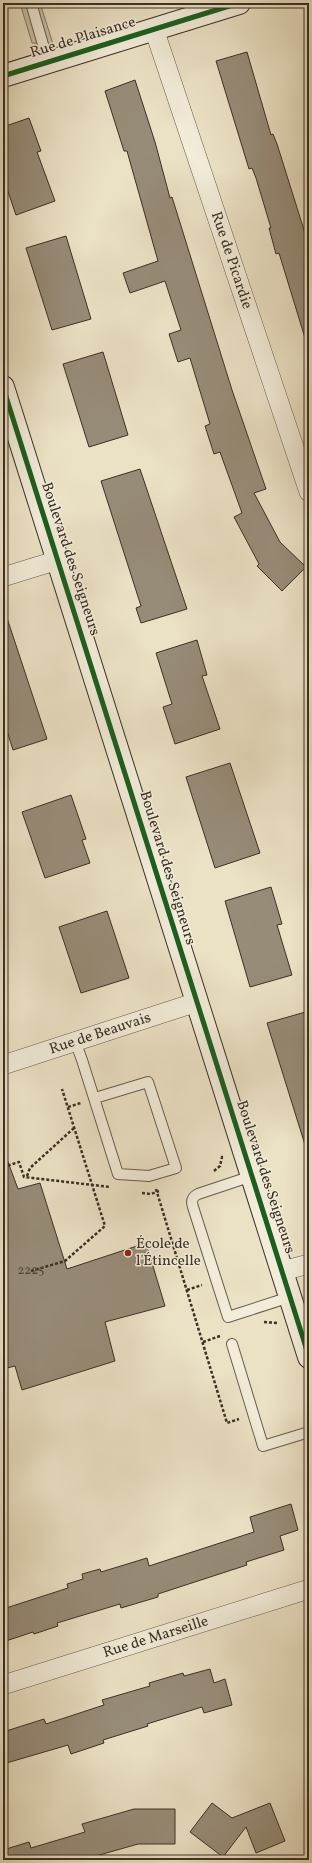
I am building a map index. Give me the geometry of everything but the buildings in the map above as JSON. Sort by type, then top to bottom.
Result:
[{"type":"street","name":"Rue de Plaisance","points":[[3,76],[239,3]]},
{"type":"street","name":"Rue de Picardie","points":[[154,29],[309,492]]},
{"type":"street","name":"Boulevard des Seigneurs","points":[[3,387],[309,1357]]},
{"type":"street","points":[[3,578],[58,560]]},
{"type":"street","name":"Rue de Beauvais","points":[[3,1064],[197,1002]]},
{"type":"street","points":[[282,1271],[309,1264]]},
{"type":"street","name":"Rue de Marseille","points":[[3,1685],[309,1589]]},
{"type":"lane","points":[[31,3],[48,62]]},
{"type":"lane","points":[[75,1041],[95,1098],[118,1174],[149,1176],[176,1168],[148,1082],[95,1098]]},
{"type":"lane","points":[[252,1176],[194,1196],[191,1201],[195,1214],[228,1317],[290,1297]]},
{"type":"lane","points":[[232,1344],[263,1446],[309,1432]]},
{"type":"path","points":[[31,1271],[65,1261],[105,1226],[62,1089]]},
{"type":"path","points":[[3,1167],[20,1162],[24,1177],[27,1176],[30,1168],[74,1128]]},
{"type":"path","points":[[158,1191],[227,1423]]},
{"type":"shaded area","points":[[20,3],[40,3],[53,44],[32,43]]},
{"type":"cycle path","points":[[3,76],[239,3]]},
{"type":"cycle path","points":[[3,387],[309,1357]]},
{"type":"place","name":"École de l'Étincelle","points":[[128,1253]]}]
